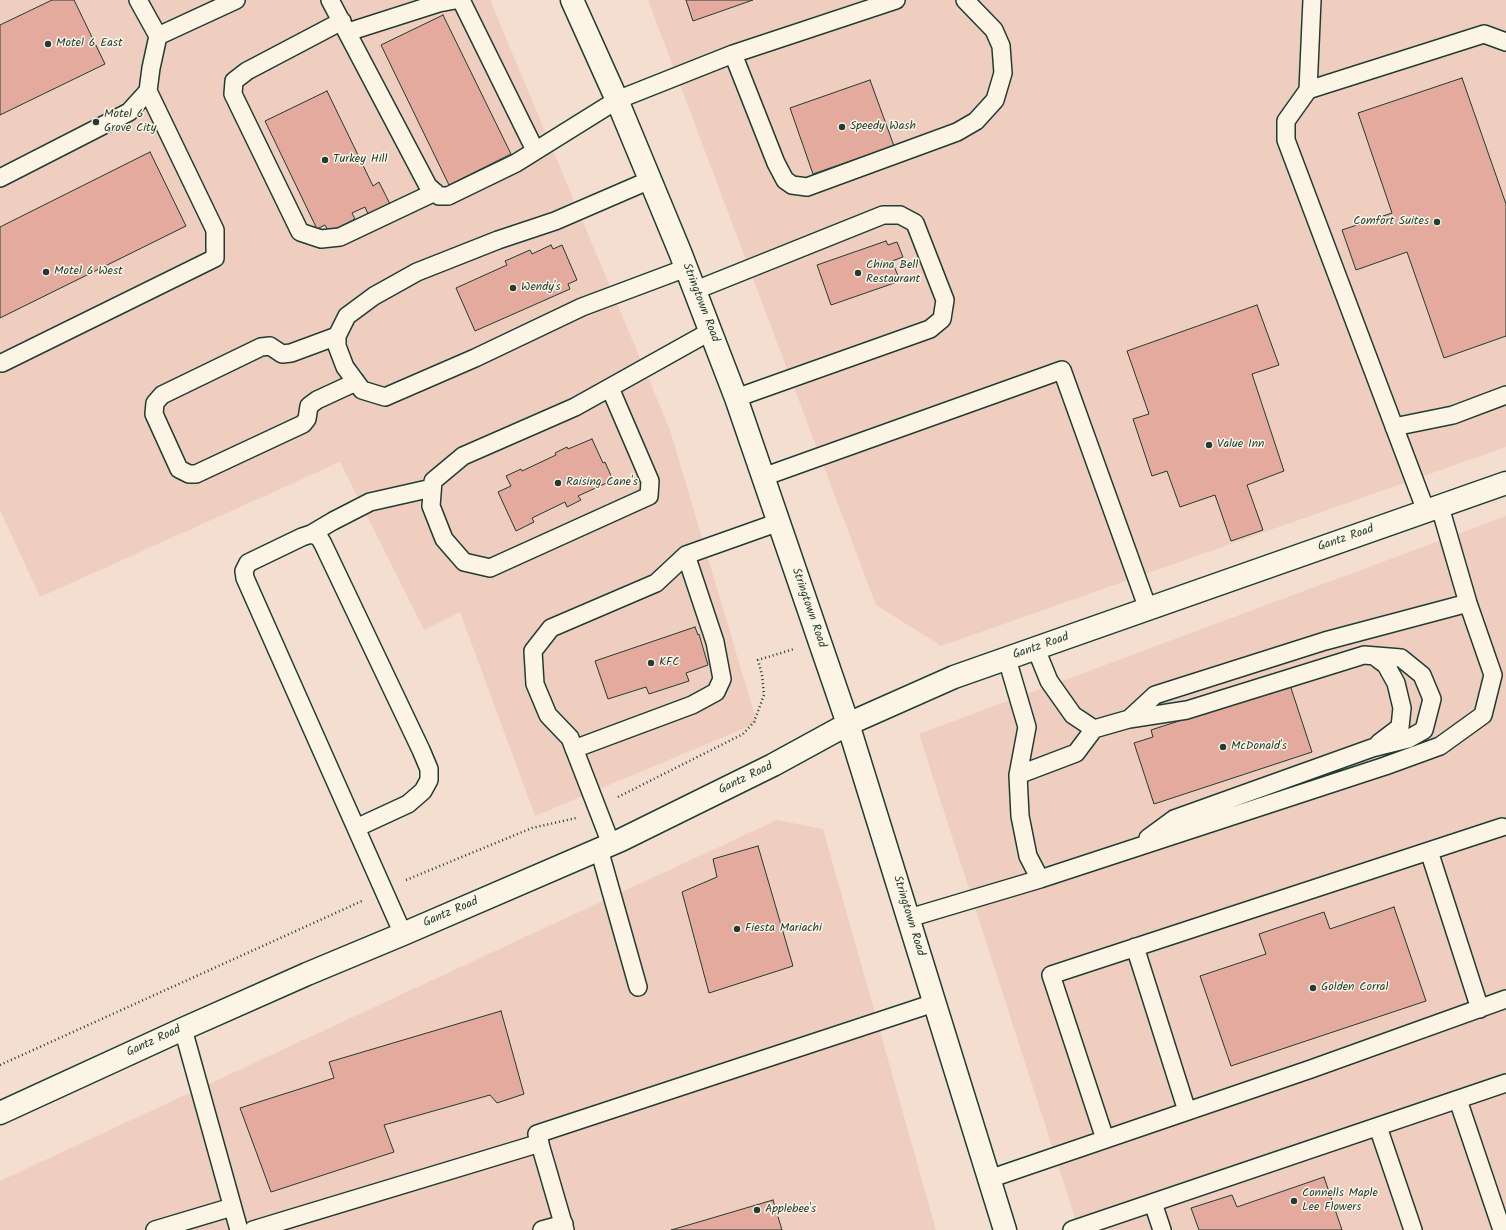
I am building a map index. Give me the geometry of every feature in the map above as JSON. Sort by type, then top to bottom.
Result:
[{"type":"main road","name":"Stringtown Road","points":[[572,0],[617,100],[696,290],[736,398],[848,724],[1005,1230]]},
{"type":"main road","name":"Gantz Road","points":[[0,1114],[306,974],[605,847],[773,766],[848,724],[954,678],[1506,483]]},
{"type":"lane","points":[[2,363],[215,258],[215,230],[148,91],[158,36],[138,0]]},
{"type":"lane","points":[[158,36],[236,0]]},
{"type":"lane","points":[[330,0],[428,186],[439,196],[448,196],[516,163],[617,100],[733,54],[896,0]]},
{"type":"lane","points":[[435,192],[340,237],[321,239],[300,232],[233,94],[234,81],[247,71],[345,27],[455,0]]},
{"type":"lane","points":[[461,0],[536,150]]},
{"type":"lane","points":[[733,54],[776,163],[785,180],[792,185],[807,187],[957,132],[976,122],[995,100],[1003,73],[1001,46],[994,30],[965,0]]},
{"type":"lane","points":[[909,918],[1040,879],[1385,766],[1440,746],[1483,715],[1493,675],[1433,509],[1394,427],[1286,140],[1286,121],[1308,90],[1312,0]]},
{"type":"lane","points":[[1308,90],[1484,34],[1506,42]]},
{"type":"lane","points":[[0,178],[128,112],[148,91]]},
{"type":"lane","points":[[650,180],[555,221],[498,240],[417,272],[374,296],[347,316],[337,336],[337,346],[345,367],[362,390],[385,397],[475,358],[582,307],[686,268]]},
{"type":"lane","points":[[696,290],[883,215],[900,215],[915,223],[945,300],[942,319],[930,329],[736,398]]},
{"type":"lane","points":[[610,388],[650,481],[649,496],[490,568],[464,562],[444,539],[431,506],[432,481],[463,456],[575,407],[711,331]]},
{"type":"lane","points":[[337,336],[290,353],[282,354],[270,346],[261,347],[162,394],[154,403],[154,414],[179,469],[189,474],[196,474],[303,424],[307,419],[309,406],[317,400],[356,382]]},
{"type":"lane","points":[[763,477],[1062,370],[1148,609]]},
{"type":"lane","points":[[1394,427],[1453,415],[1506,395]]},
{"type":"lane","points":[[403,934],[245,578],[244,571],[248,562],[302,536],[311,534],[370,502],[432,488]]},
{"type":"lane","points":[[638,987],[605,847],[598,808],[570,738],[548,715],[535,684],[533,651],[551,628],[656,583],[686,555],[779,522]]},
{"type":"lane","points":[[311,534],[319,537],[323,544],[429,769],[430,780],[423,791],[408,804],[356,828]]},
{"type":"lane","points":[[574,749],[692,705],[716,692],[722,679],[715,642],[686,555]]},
{"type":"lane","points":[[1129,719],[1155,695],[1325,641],[1468,603]]},
{"type":"lane","points":[[1036,649],[1049,681],[1073,715],[1094,729]]},
{"type":"lane","points":[[1018,774],[1076,753],[1094,729],[1129,719],[1187,710],[1364,656],[1401,658],[1422,675],[1432,699],[1424,730],[1408,739],[1372,748],[1174,819],[1133,848]]},
{"type":"lane","points":[[1372,748],[1400,728],[1402,708],[1396,683],[1386,665],[1374,656]]},
{"type":"lane","points":[[1007,659],[1026,728],[1018,774],[1020,816],[1028,856],[1040,879]]},
{"type":"lane","points":[[1105,1139],[1051,975],[1429,851],[1505,831]]},
{"type":"lane","points":[[1429,851],[1480,1009]]},
{"type":"lane","points":[[1135,947],[1187,1111]]},
{"type":"lane","points":[[989,1179],[1311,1069],[1506,1000]]},
{"type":"lane","points":[[542,1230],[565,1227],[537,1134],[934,1002]]},
{"type":"lane","points":[[183,1029],[239,1230]]},
{"type":"lane","points":[[1072,1230],[1506,1083]]},
{"type":"lane","points":[[1458,1100],[1502,1230]]},
{"type":"lane","points":[[1378,1126],[1413,1230]]},
{"type":"lane","points":[[253,1230],[540,1143]]},
{"type":"lane","points":[[1153,1203],[1162,1230]]},
{"type":"lane","points":[[155,1230],[232,1207]]},
{"type":"path","points":[[0,1065],[384,890],[532,828],[574,819],[743,734],[754,722],[764,695],[762,675],[758,660],[820,641]]},
{"type":"shaded area","points":[[0,0],[490,0],[670,430],[757,723],[535,816],[460,612],[424,630],[340,462],[40,597],[0,510]]},
{"type":"shaded area","points":[[648,0],[1506,0],[1506,447],[941,646],[876,605]]},
{"type":"shaded area","points":[[1506,516],[1506,1230],[1079,1230],[919,734]]},
{"type":"shaded area","points":[[777,820],[823,829],[936,1230],[0,1230],[0,1181]]},
{"type":"building","name":"Motel 6 East","points":[[52,0],[74,0],[105,64],[0,115],[0,25]]},
{"type":"building","points":[[686,0],[753,0],[693,21]]},
{"type":"building","points":[[443,15],[511,154],[449,185],[381,45]]},
{"type":"building","name":"Comfort Suites","points":[[1462,78],[1506,204],[1506,336],[1444,358],[1407,252],[1356,270],[1342,230],[1392,213],[1358,113]]},
{"type":"building","name":"Speedy Wash","points":[[870,80],[894,146],[813,174],[790,108]]},
{"type":"building","points":[[327,91],[373,186],[379,182],[390,204],[368,214],[365,207],[352,213],[355,219],[329,232],[325,225],[317,229],[265,121]]},
{"type":"building","name":"Motel 6 West","points":[[150,152],[186,226],[0,318],[0,227]]},
{"type":"building","name":"China Bell Restaurant","points":[[886,241],[888,245],[897,242],[903,257],[892,261],[900,281],[831,305],[817,265]]},
{"type":"building","name":"Wendy's","points":[[551,245],[553,249],[562,245],[577,280],[568,284],[570,289],[475,331],[456,288],[507,265],[505,261],[530,250],[532,254]]},
{"type":"building","name":"Value Inn","points":[[1257,305],[1279,365],[1252,374],[1284,471],[1247,485],[1263,530],[1231,541],[1215,495],[1180,507],[1167,471],[1152,476],[1133,419],[1149,414],[1127,351]]},
{"type":"building","name":"Raising Cane's","points":[[592,439],[603,463],[605,462],[612,478],[610,479],[611,481],[578,496],[581,500],[567,507],[565,502],[532,518],[534,522],[516,531],[498,492],[511,486],[506,476],[521,469],[522,471],[556,455],[555,453],[567,447],[568,449]]},
{"type":"building","name":"KFC","points":[[695,627],[698,635],[699,634],[708,665],[686,673],[689,681],[649,694],[646,687],[608,699],[595,661]]},
{"type":"building","name":"McDonald's","points":[[1290,685],[1312,752],[1154,804],[1134,743],[1153,737],[1151,730]]},
{"type":"building","name":"Fiesta Mariachi","points":[[758,846],[793,966],[709,993],[682,892],[717,877],[713,859]]},
{"type":"building","name":"Golden Corral","points":[[1394,907],[1426,1001],[1231,1066],[1200,976],[1266,954],[1259,934],[1324,912],[1330,929]]},
{"type":"building","points":[[501,1011],[524,1094],[497,1103],[490,1095],[384,1125],[394,1152],[271,1192],[240,1108],[334,1078],[329,1062]]},
{"type":"building","name":"Connells Maple Lee Flowers","points":[[1324,1177],[1342,1230],[1199,1230],[1191,1208],[1232,1195],[1237,1207]]},
{"type":"building","name":"Applebee's","points":[[773,1200],[782,1230],[671,1230],[702,1221]]},
{"type":"place","name":"Motel 6 East","points":[[48,44]]},
{"type":"place","name":"Motel 6 Grove City","points":[[96,122]]},
{"type":"place","name":"Speedy Wash","points":[[842,127]]},
{"type":"place","name":"Turkey Hill","points":[[325,160]]},
{"type":"place","name":"Comfort Suites","points":[[1437,222]]},
{"type":"place","name":"Motel 6 West","points":[[46,272]]},
{"type":"place","name":"China Bell Restaurant","points":[[858,273]]},
{"type":"place","name":"Wendy's","points":[[513,288]]},
{"type":"place","name":"Value Inn","points":[[1209,445]]},
{"type":"place","name":"Raising Cane's","points":[[558,483]]},
{"type":"place","name":"KFC","points":[[651,663]]},
{"type":"place","name":"McDonald's","points":[[1223,747]]},
{"type":"place","name":"Fiesta Mariachi","points":[[737,929]]},
{"type":"place","name":"Golden Corral","points":[[1313,988]]},
{"type":"place","name":"Connells Maple Lee Flowers","points":[[1294,1201]]},
{"type":"place","name":"Applebee's","points":[[757,1210]]}]
